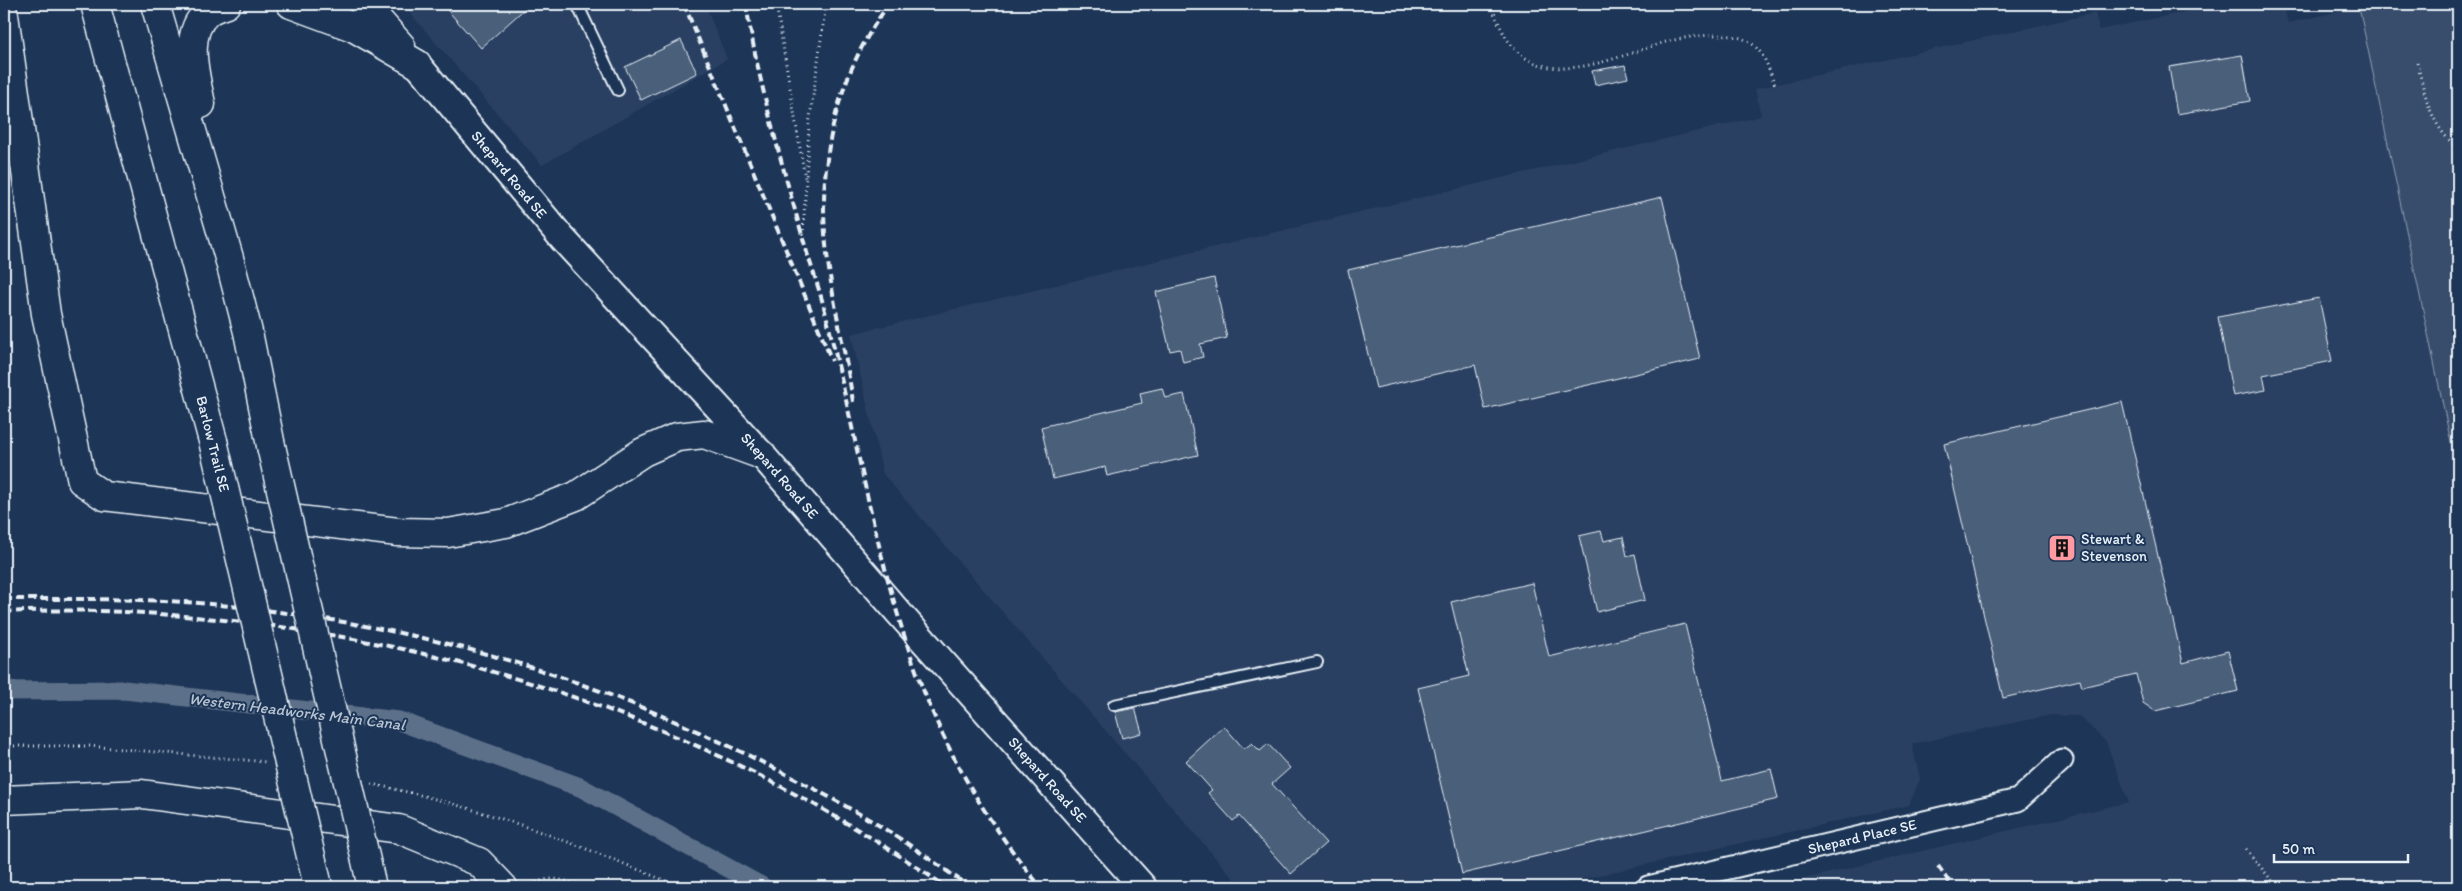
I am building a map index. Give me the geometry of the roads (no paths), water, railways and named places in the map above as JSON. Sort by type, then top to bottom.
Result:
[{"type":"main road","name":"Barlow Trail SE","points":[[95,4],[214,441],[318,887]]},
{"type":"main road","points":[[155,4],[229,258],[248,332],[271,446],[372,887]]},
{"type":"main road","points":[[226,4],[208,12],[195,30],[193,63],[230,222],[229,258]]},
{"type":"main road","points":[[291,4],[353,27],[417,64]]},
{"type":"main road","points":[[364,4],[417,64]]},
{"type":"main road","points":[[4,15],[46,314],[82,481],[104,496],[398,532],[448,533],[506,523],[576,496],[643,452],[677,437],[704,434],[762,455]]},
{"type":"main road","points":[[4,800],[142,794],[399,829],[479,862],[503,887]]},
{"type":"street","name":"Shepard Road SE","points":[[417,64],[562,238],[762,455],[898,612],[1143,887]]},
{"type":"street","name":"Shepard Place SE","points":[[1648,887],[2018,800],[2062,760]]},
{"type":"lane","points":[[577,4],[618,90]]},
{"type":"lane","points":[[1114,705],[1317,662]]},
{"type":"waterway","name":"Western Headworks Main Canal","points":[[4,691],[124,690],[399,721],[580,787],[763,887]]},
{"type":"railway","points":[[684,4],[832,361]]},
{"type":"railway","points":[[746,4],[765,99],[790,194],[825,311],[868,499],[903,633],[929,704],[955,760],[1003,839],[1041,887]]},
{"type":"railway","points":[[853,402],[827,254],[824,203],[826,172],[836,112],[846,84],[857,56],[889,4]]},
{"type":"railway","points":[[4,599],[158,601],[210,604],[289,613],[408,635],[524,665],[611,695],[698,731],[740,751],[877,824],[970,887]]},
{"type":"railway","points":[[4,612],[59,610],[169,615],[224,620],[321,633],[417,652],[511,677],[602,707],[692,744],[779,786],[864,833],[946,887]]},
{"type":"railway","points":[[1938,866],[1953,887]]},
{"type":"place","name":"Stewart & Stevenson","points":[[2062,548]]}]
